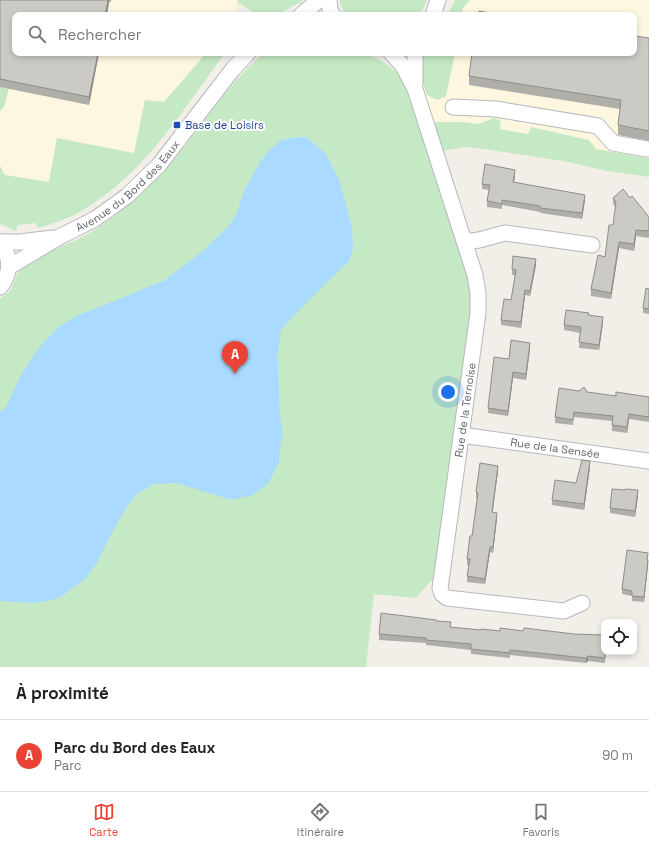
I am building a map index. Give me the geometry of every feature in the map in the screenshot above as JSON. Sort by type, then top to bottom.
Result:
[{"type":"street","points":[[305,12],[319,0]]},
{"type":"street","points":[[328,0],[331,12]]},
{"type":"street","points":[[434,12],[438,0]]},
{"type":"street","name":"Avenue du Bord des Eaux","points":[[9,267],[62,236],[95,219],[112,208],[146,179],[168,154],[233,69],[245,56]]},
{"type":"street","name":"Rue de la Ternoise","points":[[394,56],[403,66],[415,90],[465,242],[475,275],[478,293],[478,313],[440,588],[442,594],[447,598],[564,611],[582,603]]},
{"type":"street","name":"Rue de la Ternoise","points":[[415,56],[415,90]]},
{"type":"street","points":[[453,107],[496,109],[598,126],[613,143],[647,149]]},
{"type":"street","points":[[465,242],[505,233],[592,245]]},
{"type":"street","name":"Avenue du Bord des Eaux","points":[[0,242],[34,241],[62,236]]},
{"type":"street","points":[[0,242],[7,254],[9,267],[7,275],[0,287]]},
{"type":"street","name":"Rue de la Sensée","points":[[461,435],[649,461]]},
{"type":"shaded area","points":[[0,0],[238,0],[236,12],[12,12],[12,56],[203,56],[164,103],[145,101],[134,154],[57,138],[49,182],[5,175],[0,166]]},
{"type":"shaded area","points":[[451,0],[649,0],[649,177],[607,171],[563,161],[484,149],[465,147],[435,152],[415,89],[421,56],[637,56],[637,12],[448,12],[452,4]]},
{"type":"green space","points":[[238,0],[303,0],[282,12],[252,12],[237,2]]},
{"type":"green space","points":[[339,0],[427,0],[421,12],[344,12]]},
{"type":"green space","points":[[455,0],[470,0],[463,8],[462,12],[449,12]]},
{"type":"green space","points":[[203,56],[223,56],[163,138],[146,158],[108,193],[75,215],[38,228],[35,223],[18,225],[16,231],[0,224],[0,166],[5,175],[49,182],[57,138],[134,153],[145,100],[164,102]]},
{"type":"green space","points":[[261,56],[370,56],[388,65],[415,89],[426,122],[462,122],[478,124],[494,118],[501,121],[500,129],[528,134],[531,127],[589,140],[596,149],[649,158],[649,177],[607,171],[563,161],[484,149],[465,147],[436,152],[475,275],[443,567],[416,598],[374,594],[366,667],[0,667],[0,299],[10,290],[18,273],[28,263],[91,232],[116,215],[139,195],[178,155],[233,84]]},
{"type":"green space","points":[[422,56],[454,56],[446,96],[437,100],[427,95],[420,75]]},
{"type":"green space","points":[[0,87],[9,88],[4,107],[0,111]]},
{"type":"water","points":[[306,137],[325,153],[339,179],[352,227],[353,249],[349,261],[296,313],[281,330],[278,352],[279,399],[282,434],[279,462],[268,484],[253,495],[232,500],[176,483],[154,484],[137,494],[126,508],[97,563],[85,579],[59,598],[36,603],[0,601],[0,412],[6,407],[21,375],[38,349],[57,328],[76,316],[165,280],[203,251],[228,227],[236,215],[244,191],[260,162],[269,151],[280,141],[290,138]]},
{"type":"building","points":[[0,0],[108,0],[106,12],[12,12],[12,56],[97,56],[89,97],[0,79]]},
{"type":"building","points":[[637,36],[649,38],[649,131],[618,125],[621,100],[469,76],[472,56],[637,56]]},
{"type":"building","points":[[485,164],[515,170],[513,182],[585,195],[582,213],[540,208],[540,206],[502,200],[502,204],[487,201],[490,185],[482,184]]},
{"type":"building","points":[[623,189],[630,198],[632,196],[649,217],[649,231],[636,230],[634,244],[619,242],[611,293],[591,289],[598,255],[605,257],[609,225],[613,225],[616,202],[613,198]]},
{"type":"building","points":[[513,256],[536,259],[530,291],[525,290],[521,322],[501,320],[504,299],[511,300],[516,270],[512,269]]},
{"type":"building","points":[[646,288],[649,289],[649,309],[643,308]]},
{"type":"building","points":[[566,310],[589,313],[588,315],[603,317],[599,345],[579,342],[581,327],[564,325]]},
{"type":"building","points":[[511,340],[530,343],[526,374],[513,372],[508,411],[488,408],[494,357],[509,359]]},
{"type":"building","points":[[584,387],[587,392],[616,396],[616,392],[649,397],[649,417],[629,414],[627,427],[612,425],[613,416],[574,412],[573,420],[555,417],[559,388],[579,391]]},
{"type":"building","points":[[582,460],[590,461],[584,504],[552,500],[555,480],[576,483]]},
{"type":"building","points":[[480,463],[498,466],[492,512],[497,513],[493,547],[490,547],[485,579],[467,576],[470,559],[467,559],[478,493],[476,492]]},
{"type":"building","points":[[612,489],[638,490],[635,511],[610,508]]},
{"type":"building","points":[[627,550],[648,553],[644,597],[632,596],[632,591],[622,589]]},
{"type":"building","points":[[381,613],[451,622],[450,627],[500,631],[500,628],[523,631],[524,628],[574,634],[601,635],[601,655],[605,655],[605,658],[588,656],[586,658],[510,650],[510,653],[471,649],[471,644],[379,634]]},
{"type":"place","name":"Base de Loisirs","points":[[177,125]]},
{"type":"place","name":"Parc du Bord des Eaux","points":[[235,374]]}]
